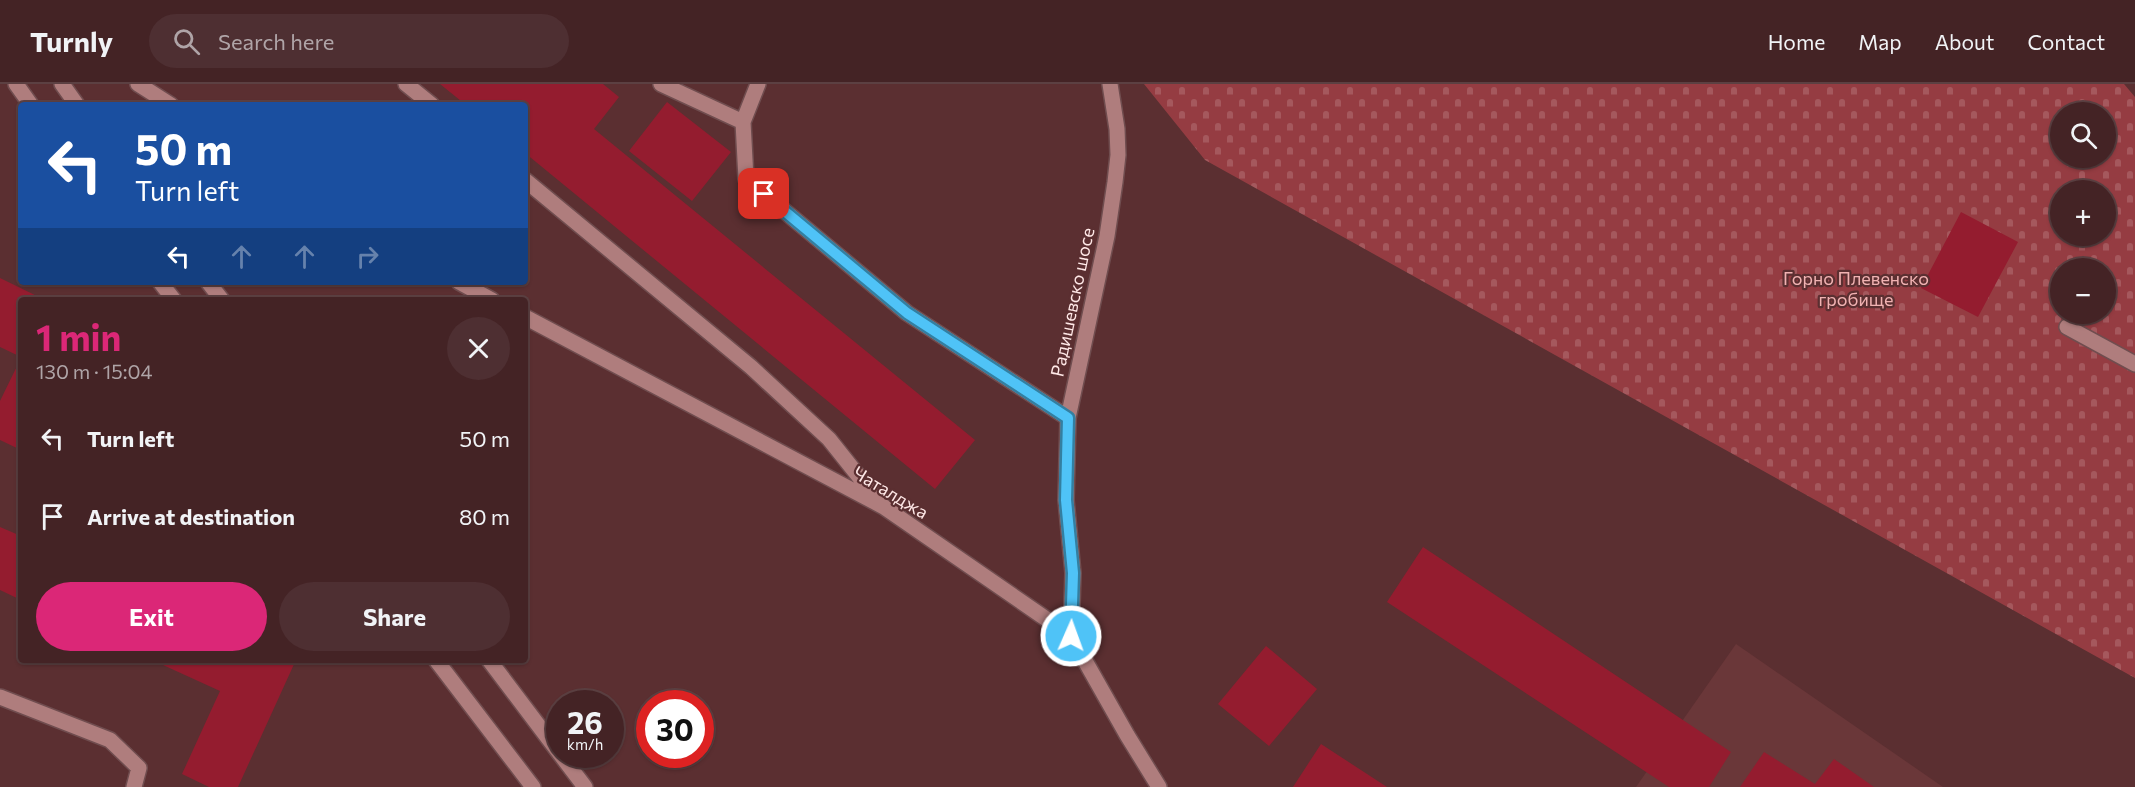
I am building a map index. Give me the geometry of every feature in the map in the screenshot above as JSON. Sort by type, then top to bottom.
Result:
[{"type":"street","points":[[16,84],[29,102]]},
{"type":"street","points":[[62,84],[75,102]]},
{"type":"street","points":[[138,84],[166,102]]},
{"type":"street","points":[[406,84],[428,102]]},
{"type":"street","points":[[661,84],[743,122]]},
{"type":"street","points":[[758,84],[743,122],[746,179],[907,313],[1068,418]]},
{"type":"street","name":"Радишевско шосе","points":[[1071,636],[1073,573],[1066,500],[1068,418],[1107,236],[1115,182],[1118,155],[1117,129],[1110,84]]},
{"type":"street","points":[[528,182],[752,367],[829,439],[884,507]]},
{"type":"street","points":[[162,285],[172,297]]},
{"type":"street","points":[[210,285],[220,297]]},
{"type":"street","points":[[464,285],[486,297]]},
{"type":"street","name":"Чаталджа","points":[[528,319],[884,507],[1071,636],[1159,787]]},
{"type":"street","points":[[2067,327],[2135,364]]},
{"type":"street","points":[[438,663],[532,787]]},
{"type":"street","points":[[491,663],[546,735]]},
{"type":"street","points":[[0,697],[110,740],[139,768],[134,787]]},
{"type":"street","points":[[571,768],[585,787]]},
{"type":"shaded area","points":[[1736,644],[1943,787],[1636,787]]},
{"type":"green space","name":"Горно Плевенско гробище","points":[[1144,84],[2124,84],[2135,97],[2135,678],[1205,160]]},
{"type":"building","points":[[440,84],[603,84],[619,97],[594,129],[975,440],[935,489],[528,155],[528,102],[462,102]]},
{"type":"building","points":[[667,102],[731,152],[692,201],[629,151]]},
{"type":"building","points":[[1961,212],[2018,242],[1978,317],[1921,288]]},
{"type":"building","points":[[0,278],[39,297],[18,297],[18,356],[0,347]]},
{"type":"building","points":[[18,364],[18,449],[0,440],[0,401]]},
{"type":"building","points":[[0,527],[18,535],[18,599],[0,590]]},
{"type":"building","points":[[1423,547],[1731,752],[1709,787],[1669,787],[1387,602]]},
{"type":"building","points":[[1266,646],[1317,689],[1269,746],[1218,704]]},
{"type":"building","points":[[159,663],[295,663],[238,787],[209,787],[182,774],[220,691]]},
{"type":"building","points":[[1321,744],[1387,787],[1293,787]]},
{"type":"building","points":[[1764,752],[1815,784],[1834,759],[1874,787],[1740,787]]},
{"type":"route","points":[[764,194],[907,313],[1068,418],[1066,500],[1073,573],[1071,636]]}]
